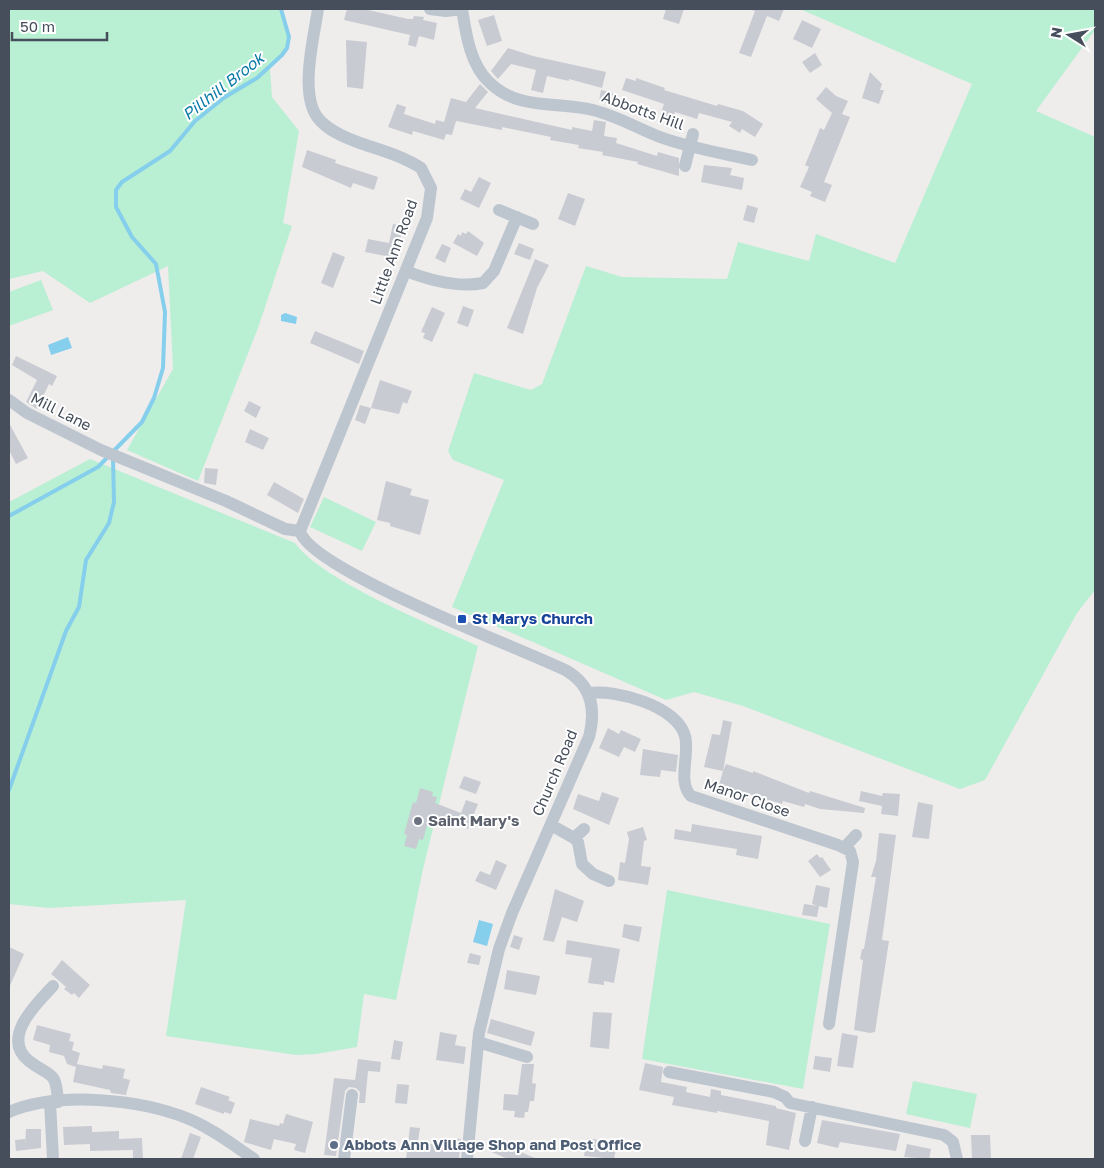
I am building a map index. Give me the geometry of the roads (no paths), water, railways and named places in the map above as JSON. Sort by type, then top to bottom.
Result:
[{"type":"street","name":"Little Ann Road","points":[[300,531],[406,271],[430,205],[428,180],[421,168],[342,135],[323,124],[314,114],[308,94],[318,9]]},
{"type":"street","points":[[430,9],[446,11],[462,9]]},
{"type":"street","name":"Abbotts Hill","points":[[462,9],[466,33],[477,67],[488,82],[512,98],[530,103],[592,110],[660,137],[692,140],[752,160]]},
{"type":"street","name":"Abbotts Hill","points":[[685,166],[692,140]]},
{"type":"street","points":[[499,210],[533,224]]},
{"type":"street","points":[[406,271],[434,280],[463,284],[483,283],[494,271],[518,217]]},
{"type":"street","name":"Mill Lane","points":[[9,400],[27,413],[101,450],[285,529],[300,531]]},
{"type":"street","points":[[300,531],[306,541],[346,570],[384,591],[567,671],[578,677],[589,693]]},
{"type":"street","name":"Manor Close","points":[[589,693],[603,691],[617,693],[640,701],[675,719],[682,729],[686,742],[686,788],[692,796],[844,848]]},
{"type":"street","name":"Church Road","points":[[467,1159],[474,1108],[478,1042],[492,976],[505,929],[592,726],[593,715],[589,693]]},
{"type":"street","points":[[551,825],[579,833],[578,842],[582,864],[592,874],[608,881]]},
{"type":"street","points":[[833,1020],[854,862],[850,852],[844,848],[856,835]]},
{"type":"street","points":[[53,986],[24,1019],[20,1027],[18,1044],[20,1050],[29,1061],[51,1074],[57,1084],[54,1102],[53,1159]]},
{"type":"street","points":[[478,1042],[527,1057]]},
{"type":"street","points":[[669,1072],[774,1092],[786,1097],[790,1103],[944,1135],[953,1142],[957,1159]]},
{"type":"street","points":[[344,1159],[352,1095]]},
{"type":"street","points":[[9,1112],[25,1106],[54,1102],[114,1102],[165,1111],[202,1126],[254,1159]]},
{"type":"street","points":[[805,1141],[812,1107]]},
{"type":"water","points":[[285,313],[297,317],[296,324],[281,321],[281,315]]},
{"type":"water","points":[[68,337],[72,348],[51,355],[48,345]]},
{"type":"water","points":[[479,920],[493,924],[487,946],[473,942]]},
{"type":"waterway","name":"Pillhill Brook","points":[[9,516],[98,467],[142,422],[154,398],[163,368],[165,312],[156,264],[132,237],[116,207],[116,190],[122,182],[170,151],[195,121],[225,97],[257,78],[282,55],[287,48],[289,37],[281,9]]},
{"type":"waterway","points":[[9,790],[66,631],[79,607],[86,560],[109,523],[114,502],[113,458]]},
{"type":"place","name":"St Marys Church","points":[[462,619]]},
{"type":"place","name":"Saint Mary's","points":[[418,821]]},
{"type":"place","name":"Abbots Ann Village Shop and Post Office","points":[[334,1145]]}]
